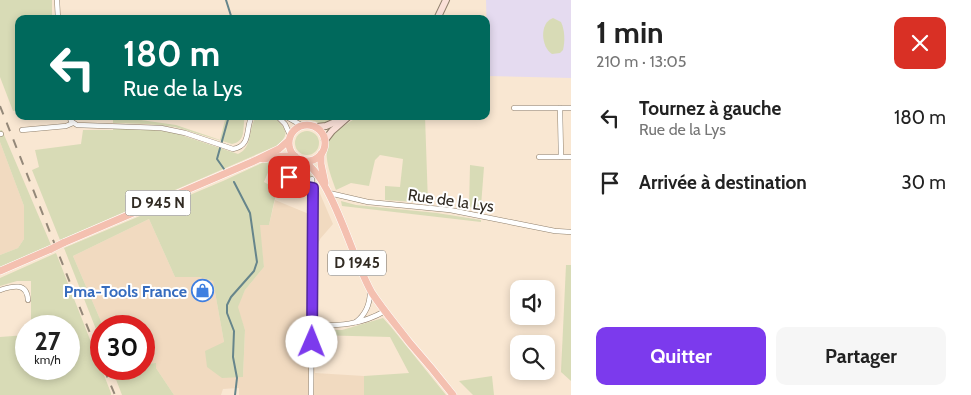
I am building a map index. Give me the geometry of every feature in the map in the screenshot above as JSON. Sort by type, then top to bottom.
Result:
[{"type":"main road","points":[[439,15],[445,2]]},
{"type":"main road","points":[[317,127],[323,134],[325,140],[324,148],[315,159],[304,161],[295,156],[290,150],[289,138],[295,128],[309,124],[317,127],[326,126],[339,120]]},
{"type":"main road","points":[[325,140],[344,120]]},
{"type":"main road","name":"D 945 N","points":[[1,271],[252,162],[279,149],[289,138]]},
{"type":"main road","name":"D 1945","points":[[321,154],[322,169],[328,193]]},
{"type":"main road","name":"D 945 N","points":[[252,162],[284,156],[295,156]]},
{"type":"main road","name":"D 1945","points":[[304,161],[314,170],[328,193],[370,289],[385,311],[454,395]]},
{"type":"street","points":[[57,0],[58,15]]},
{"type":"street","points":[[514,108],[571,108]]},
{"type":"street","points":[[560,108],[561,157]]},
{"type":"street","points":[[71,120],[79,126],[161,128],[180,131],[236,149],[244,143],[248,135],[250,120]]},
{"type":"street","points":[[281,120],[285,124],[289,138]]},
{"type":"street","points":[[292,120],[301,125]]},
{"type":"street","points":[[22,130],[66,126],[73,123]]},
{"type":"street","points":[[539,158],[571,157]]},
{"type":"street","points":[[278,170],[302,186],[313,188]]},
{"type":"street","points":[[311,395],[312,179]]},
{"type":"street","name":"Rue de la Lys","points":[[328,193],[362,201],[444,209],[555,231],[571,232]]},
{"type":"street","points":[[0,290],[14,286],[21,287],[27,292],[28,300]]},
{"type":"street","points":[[355,323],[367,311],[370,289]]},
{"type":"street","points":[[312,325],[342,326],[368,319],[385,311]]},
{"type":"shaded area","points":[[486,0],[571,0],[571,78],[490,76],[490,15],[486,15]]},
{"type":"shaded area","points":[[0,142],[24,206],[24,239],[18,248],[0,255]]},
{"type":"shaded area","points":[[318,189],[333,224],[320,239],[316,249],[315,373],[364,376],[364,395],[239,395],[239,388],[223,389],[221,395],[174,395],[156,368],[155,315],[98,315],[73,256],[149,219],[175,277],[199,277],[213,281],[224,342],[243,377],[245,330],[237,307],[245,290],[264,267],[259,225],[269,225],[275,200],[309,214],[309,192]]},
{"type":"green space","points":[[0,0],[52,0],[52,15],[15,15],[15,111],[13,111],[0,77]]},
{"type":"green space","points":[[553,18],[561,22],[564,40],[563,50],[560,53],[552,54],[548,51],[543,35],[545,25]]},
{"type":"green space","points":[[113,120],[141,120],[176,125],[220,140],[225,120],[245,120],[242,137],[232,144],[175,127],[113,123]]},
{"type":"green space","points":[[277,120],[285,131],[284,138],[276,146],[60,240],[32,170],[39,167],[35,150],[81,144],[83,130],[113,130],[113,128],[172,132],[238,154],[246,147],[254,121]]},
{"type":"green space","points":[[306,120],[330,120],[321,124]]},
{"type":"green space","points":[[352,120],[425,120],[428,203],[385,200],[385,186],[400,187],[403,159],[380,155],[375,160],[369,186],[351,183],[336,190],[327,161],[327,153],[330,139],[337,131]]},
{"type":"green space","points":[[0,130],[2,130],[51,245],[0,267],[0,255],[18,248],[24,239],[24,206],[0,142],[0,136],[2,136]]},
{"type":"green space","points":[[307,131],[316,134],[319,143],[316,152],[307,155],[298,152],[295,143],[298,134]]},
{"type":"green space","points":[[288,158],[305,165],[318,189],[309,192],[269,170],[264,182],[277,189],[269,225],[260,225],[264,267],[245,290],[238,307],[245,330],[243,377],[222,378],[207,367],[205,351],[224,342],[213,281],[199,277],[175,277],[149,219],[73,256],[98,315],[90,315],[64,248],[264,162]]},
{"type":"green space","points":[[470,165],[484,167],[481,206],[469,208]]},
{"type":"green space","points":[[341,201],[356,205],[437,213],[481,220],[481,222],[342,206]]},
{"type":"green space","points":[[56,253],[90,340],[90,380],[106,380],[111,395],[0,395],[0,337],[15,336],[15,380],[80,380],[80,315],[31,315],[31,281],[17,281],[0,286],[0,278]]},
{"type":"green space","points":[[566,265],[571,265],[571,381],[561,372]]},
{"type":"green space","points":[[383,318],[446,395],[364,395],[364,376],[409,373],[390,337],[315,335],[322,330],[342,330]]},
{"type":"green space","points":[[155,363],[156,368],[174,395],[122,395],[116,380],[155,380]]},
{"type":"green space","points":[[492,376],[494,395],[473,395],[459,381]]},
{"type":"waterway","points":[[226,0],[231,15]]},
{"type":"waterway","points":[[224,169],[217,159],[228,120]]},
{"type":"waterway","points":[[234,182],[250,213],[257,262],[254,271],[231,297],[227,305],[227,313],[234,331],[233,357],[237,378],[235,395]]},
{"type":"railway","points":[[0,106],[90,333]]},
{"type":"railway","points":[[109,380],[115,395]]},
{"type":"place","name":"Pma-Tools France","points":[[203,291]]},
{"type":"route","points":[[289,177],[302,186],[313,188],[312,342]]}]
